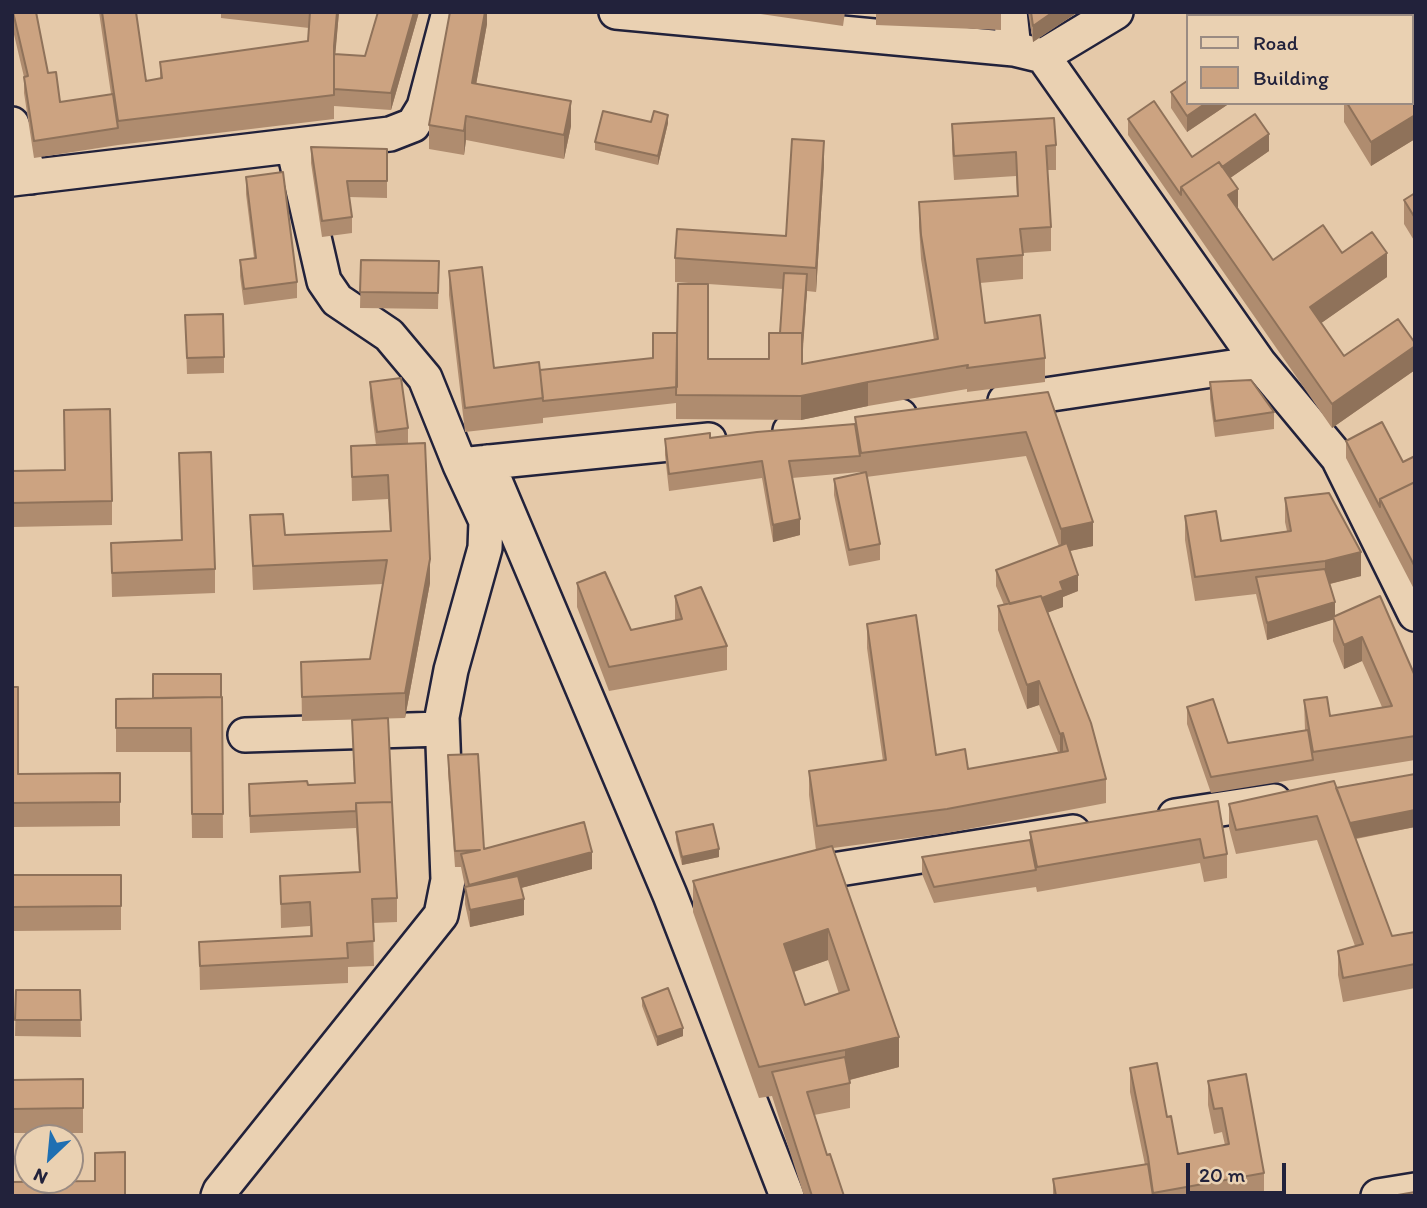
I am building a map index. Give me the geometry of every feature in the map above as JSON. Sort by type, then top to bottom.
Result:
[{"type":"street","points":[[12,124],[22,178],[390,134],[413,125],[424,107],[449,12]]},
{"type":"street","points":[[616,12],[1028,52],[1116,12]]},
{"type":"street","points":[[1010,12],[1028,52],[1259,363],[1338,458],[1415,614]]},
{"type":"street","points":[[293,146],[324,281],[337,300],[388,335],[425,377],[474,463],[684,893],[787,1196]]},
{"type":"street","points":[[973,406],[1259,363]]},
{"type":"street","points":[[474,463],[823,428],[932,412]]},
{"type":"street","points":[[218,1196],[441,915],[448,880],[442,718],[451,670],[485,548],[486,521],[474,463]]},
{"type":"street","points":[[245,735],[442,729]]},
{"type":"street","points":[[1153,820],[1304,796]]},
{"type":"street","points":[[766,880],[1097,828]]},
{"type":"street","points":[[1378,1196],[1415,1189]]},
{"type":"building","points":[[13,12],[36,12],[48,73],[56,72],[60,102],[113,94],[118,128],[34,141],[24,77],[28,76]]},
{"type":"building","points":[[102,12],[136,12],[146,81],[162,78],[160,62],[308,41],[310,12],[337,12],[334,95],[118,121]]},
{"type":"building","points":[[378,12],[414,12],[391,93],[334,89],[334,54],[365,56]]},
{"type":"building","points":[[450,12],[485,12],[472,83],[571,101],[564,135],[466,116],[464,131],[429,125]]},
{"type":"building","points":[[1031,12],[1053,12],[1033,26]]},
{"type":"building","points":[[1415,13],[1415,68],[1413,65]]},
{"type":"building","points":[[1415,76],[1415,115],[1371,142],[1348,105],[1413,105]]},
{"type":"building","points":[[1186,82],[1186,105],[1203,105],[1187,116],[1171,92]]},
{"type":"building","points":[[1154,101],[1192,157],[1255,114],[1269,134],[1222,167],[1219,162],[1181,187],[1181,195],[1128,119]]},
{"type":"building","points":[[603,111],[651,122],[654,111],[668,115],[658,156],[595,142]]},
{"type":"building","points":[[1054,118],[1056,145],[1046,146],[1051,227],[1020,229],[1023,255],[977,259],[985,323],[1040,315],[1045,358],[967,368],[968,365],[801,396],[676,395],[678,284],[708,284],[708,359],[769,359],[769,333],[802,333],[802,364],[938,339],[921,235],[919,202],[1018,196],[1016,152],[954,156],[952,124]]},
{"type":"building","points":[[792,139],[824,141],[816,268],[675,258],[677,229],[786,236]]},
{"type":"building","points":[[311,147],[387,149],[387,181],[347,181],[352,217],[322,221]]},
{"type":"building","points":[[1219,162],[1238,189],[1228,195],[1273,260],[1323,225],[1342,253],[1372,232],[1387,253],[1310,307],[1344,356],[1398,319],[1415,346],[1332,404],[1181,187]]},
{"type":"building","points":[[283,172],[297,282],[244,289],[240,260],[256,258],[246,177]]},
{"type":"building","points":[[1415,193],[1415,218],[1404,200]]},
{"type":"building","points":[[361,260],[439,261],[438,293],[360,292]]},
{"type":"building","points":[[482,267],[494,368],[539,362],[543,398],[465,408],[449,271]]},
{"type":"building","points":[[784,273],[807,274],[802,341],[802,333],[780,333]]},
{"type":"building","points":[[223,314],[224,357],[187,358],[185,315]]},
{"type":"building","points":[[653,333],[677,333],[677,387],[543,401],[540,370],[653,358]]},
{"type":"building","points":[[401,378],[408,428],[377,432],[370,382]]},
{"type":"building","points":[[1251,380],[1274,412],[1215,421],[1210,382]]},
{"type":"building","points":[[1048,392],[1093,522],[1061,529],[1026,432],[861,453],[855,417]]},
{"type":"building","points":[[110,409],[112,501],[12,503],[12,471],[65,470],[64,410]]},
{"type":"building","points":[[1382,422],[1403,462],[1415,456],[1415,482],[1380,499],[1380,507],[1346,441]]},
{"type":"building","points":[[855,424],[860,456],[789,461],[800,519],[773,525],[762,461],[669,474],[665,439],[710,433],[710,438]]},
{"type":"building","points":[[425,443],[430,559],[405,693],[302,697],[301,662],[370,659],[387,560],[253,566],[250,515],[283,514],[285,535],[391,531],[388,475],[352,477],[351,446]]},
{"type":"building","points":[[211,452],[215,569],[112,573],[111,543],[182,540],[179,453]]},
{"type":"building","points":[[866,472],[880,544],[849,550],[834,479]]},
{"type":"building","points":[[1415,482],[1415,567],[1380,499]]},
{"type":"building","points":[[1329,493],[1361,552],[1325,561],[1195,577],[1185,516],[1216,511],[1221,541],[1291,531],[1285,498]]},
{"type":"building","points":[[1067,543],[1078,575],[1060,582],[1063,590],[1042,598],[1041,596],[1010,604],[996,570]]},
{"type":"building","points":[[1325,569],[1335,602],[1267,623],[1256,577]]},
{"type":"building","points":[[605,572],[631,630],[682,619],[675,596],[701,587],[727,646],[609,667],[577,583]]},
{"type":"building","points":[[1041,596],[1091,723],[1106,779],[947,809],[817,826],[809,771],[886,760],[867,624],[916,615],[936,755],[965,749],[968,769],[1068,751],[1063,733],[1060,734],[1039,681],[1027,685],[998,606]]},
{"type":"building","points":[[1380,596],[1415,676],[1415,736],[1313,752],[1304,700],[1327,697],[1330,716],[1392,706],[1362,637],[1344,645],[1333,617]]},
{"type":"building","points":[[153,674],[221,674],[221,697],[153,698]]},
{"type":"building","points":[[12,687],[18,687],[18,774],[120,773],[120,802],[12,803]]},
{"type":"building","points":[[222,697],[223,814],[192,814],[191,728],[116,728],[116,699]]},
{"type":"building","points":[[1213,699],[1228,743],[1308,730],[1313,760],[1211,777],[1187,707]]},
{"type":"building","points":[[388,718],[392,802],[356,803],[356,811],[250,816],[249,784],[307,781],[308,785],[355,783],[352,720]]},
{"type":"building","points":[[478,754],[484,849],[584,822],[592,852],[469,885],[461,854],[480,850],[455,851],[448,755]]},
{"type":"building","points":[[1415,774],[1415,810],[1350,823],[1336,788]]},
{"type":"building","points":[[1334,781],[1392,936],[1415,932],[1415,964],[1343,978],[1338,951],[1363,944],[1317,816],[1236,830],[1229,804]]},
{"type":"building","points":[[1218,801],[1227,854],[1204,858],[1200,839],[1037,867],[1030,832]]},
{"type":"building","points":[[392,802],[397,898],[372,899],[374,941],[347,943],[348,958],[200,966],[199,942],[312,936],[310,902],[281,904],[280,876],[360,872],[356,803]]},
{"type":"building","points":[[713,824],[719,849],[682,857],[676,832]]},
{"type":"building","points":[[1030,840],[1036,870],[934,887],[922,857]]},
{"type":"building","points":[[832,846],[899,1037],[759,1067],[693,881]],"holes":[[[828,929],[849,990],[805,1005],[784,944]]]},
{"type":"building","points":[[12,875],[121,875],[121,906],[12,907]]},
{"type":"building","points":[[518,876],[524,899],[470,910],[465,887]]},
{"type":"building","points":[[668,988],[683,1028],[657,1037],[642,998]]},
{"type":"building","points":[[16,990],[80,990],[81,1020],[15,1020]]},
{"type":"building","points":[[845,1057],[850,1083],[807,1092],[827,1155],[830,1154],[844,1196],[812,1196],[772,1072]]},
{"type":"building","points":[[1157,1063],[1167,1117],[1171,1116],[1178,1154],[1229,1144],[1222,1108],[1214,1109],[1208,1081],[1246,1074],[1264,1173],[1153,1193],[1130,1068]]},
{"type":"building","points":[[83,1079],[83,1108],[12,1109],[12,1080]]},
{"type":"building","points":[[125,1152],[125,1196],[12,1196],[12,1182],[14,1194],[84,1194],[84,1181],[95,1181],[95,1153]]},
{"type":"building","points":[[1148,1164],[1153,1196],[1056,1196],[1053,1179]]},
{"type":"building","points":[[1415,1192],[1415,1196],[1392,1196]]}]
